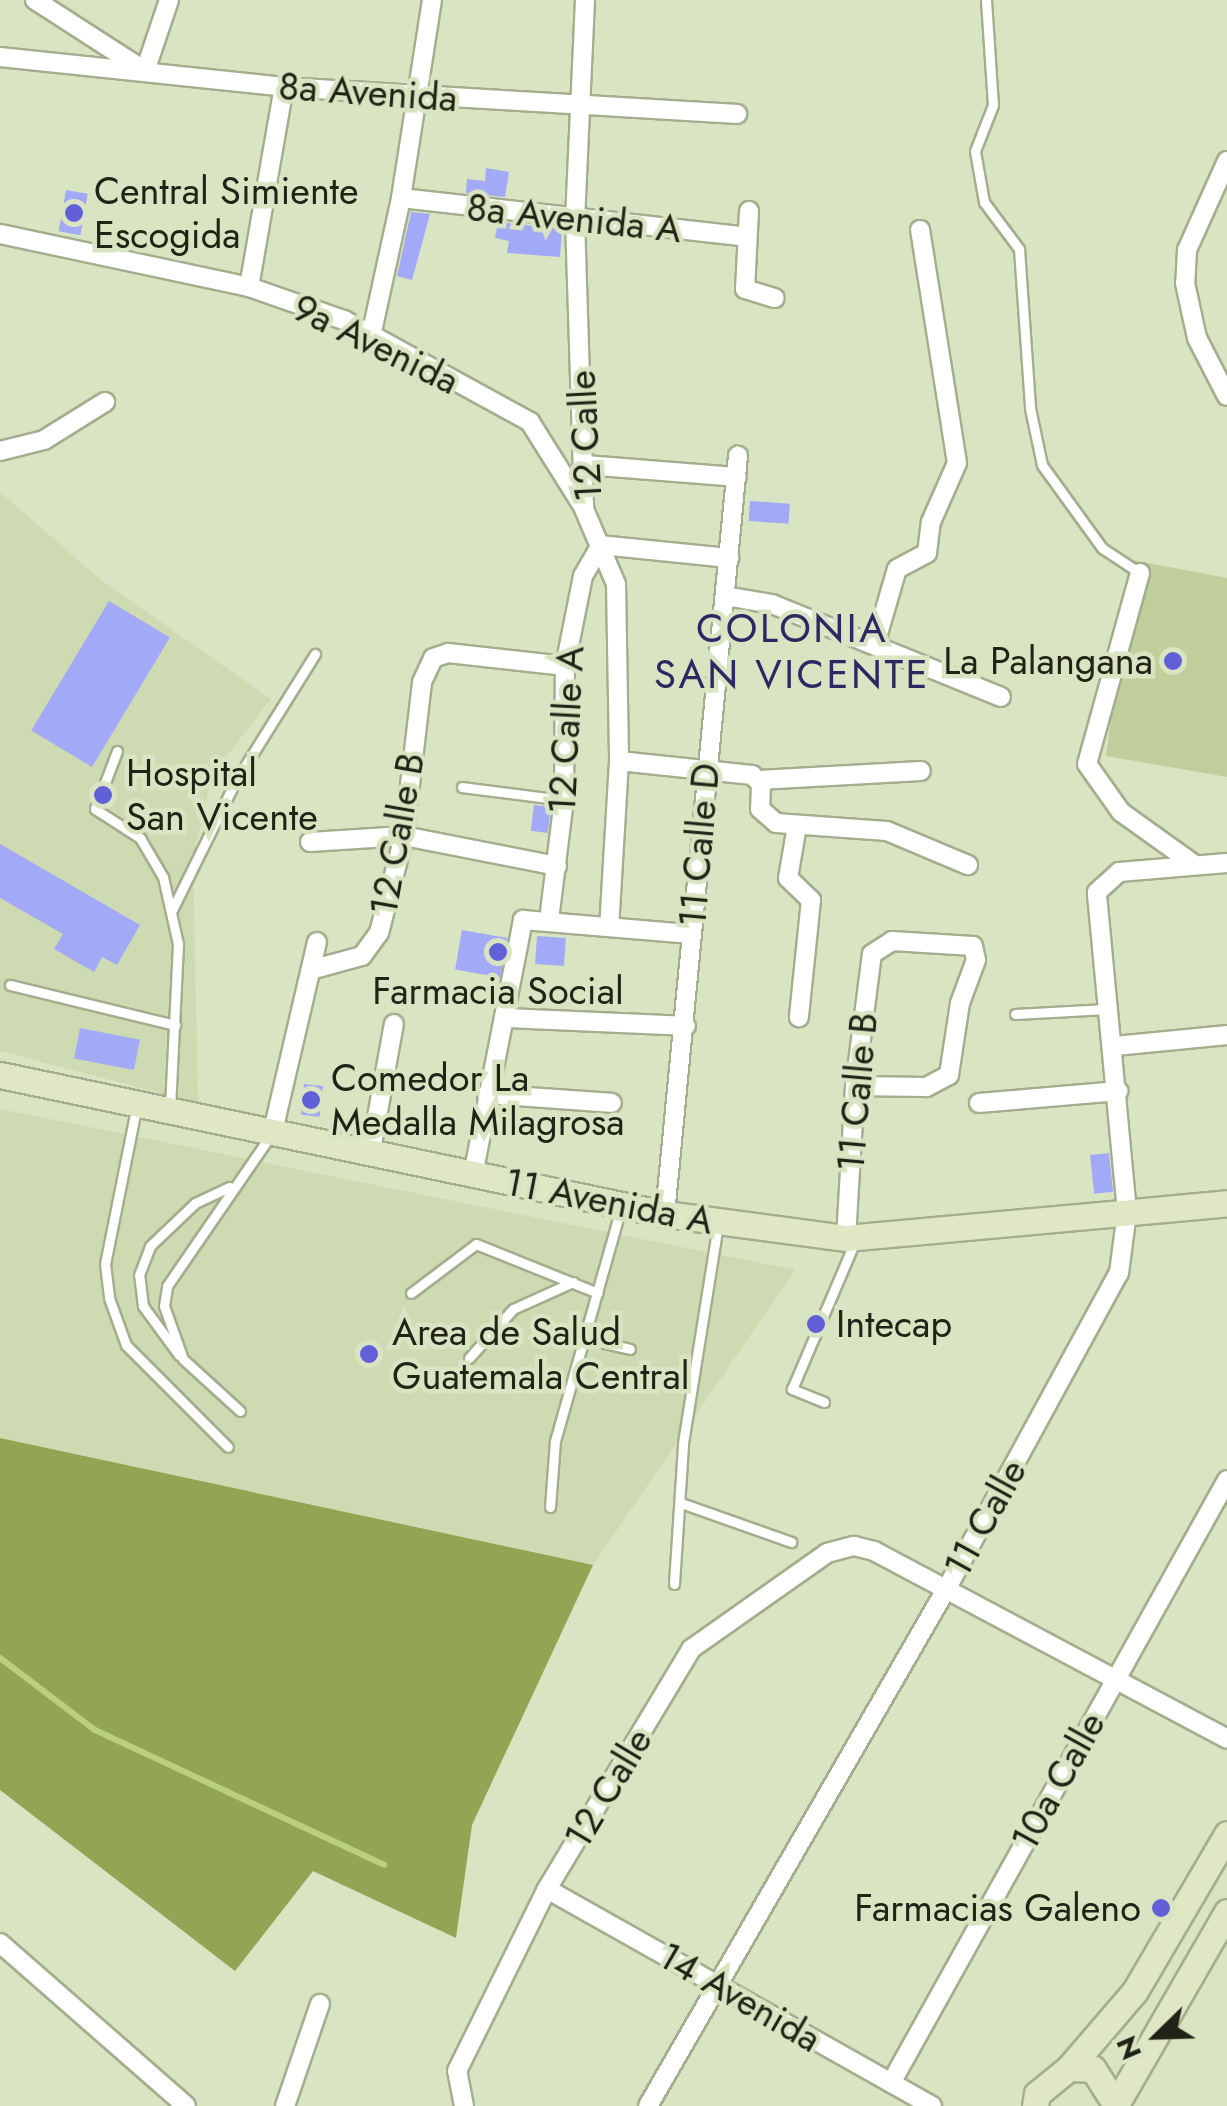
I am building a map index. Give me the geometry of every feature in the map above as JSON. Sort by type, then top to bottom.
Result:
[{"type":"street","points":[[35,0],[145,71],[169,0]]},
{"type":"street","points":[[370,336],[401,198],[414,95],[432,0]]},
{"type":"street","name":"12 Calle","points":[[586,0],[576,219],[584,508],[616,584],[619,761],[610,927]]},
{"type":"street","name":"8a Avenida","points":[[0,57],[284,87],[737,114]]},
{"type":"street","points":[[248,287],[284,87]]},
{"type":"street","points":[[1227,161],[1187,250],[1188,308],[1214,376],[1227,396]]},
{"type":"street","name":"8a Avenida A","points":[[401,198],[748,237]]},
{"type":"street","points":[[748,210],[745,289],[775,298]]},
{"type":"street","points":[[875,644],[900,564],[927,552],[931,522],[957,463],[920,230]]},
{"type":"street","name":"9a Avenida","points":[[0,234],[248,287],[344,320],[530,422],[584,508]]},
{"type":"street","points":[[4,449],[44,440],[105,402]]},
{"type":"street","name":"11 Calle D","points":[[665,1214],[738,456]]},
{"type":"street","points":[[585,465],[736,477]]},
{"type":"street","points":[[601,545],[729,558]]},
{"type":"street","name":"12 Calle A","points":[[549,920],[564,800],[564,666],[583,576],[601,545]]},
{"type":"street","points":[[1140,572],[1086,764],[1120,812],[1195,866],[1227,863]]},
{"type":"street","points":[[725,596],[772,604],[1002,697]]},
{"type":"street","name":"12 Calle B","points":[[314,968],[349,962],[370,948],[404,836],[422,682],[433,658],[448,653],[564,666]]},
{"type":"street","points":[[619,761],[760,780],[922,771]]},
{"type":"street","points":[[760,780],[764,816],[798,826],[887,831],[968,865]]},
{"type":"street","points":[[798,826],[788,878],[810,900],[799,1018]]},
{"type":"street","points":[[310,842],[404,836],[557,866]]},
{"type":"street","name":"11 Calle","points":[[648,2106],[948,1586],[1119,1273],[1126,1212],[1115,1046],[1097,892],[1105,879],[1195,866]]},
{"type":"street","points":[[473,1175],[523,920],[690,934]]},
{"type":"street","name":"11 Calle B","points":[[851,1237],[855,1086],[876,948],[892,941],[973,946],[976,960],[960,1003],[953,1067],[942,1081],[855,1086]]},
{"type":"street","name":"12 Calle B","points":[[273,1131],[317,942]]},
{"type":"street","points":[[504,1018],[686,1026]]},
{"type":"street","points":[[372,1150],[394,1024]]},
{"type":"street","points":[[1115,1046],[1227,1035]]},
{"type":"street","name":"11 Avenida A","points":[[0,1075],[665,1214],[851,1237],[1227,1203]]},
{"type":"street","points":[[980,1103],[1118,1091]]},
{"type":"street","points":[[487,1094],[612,1103]]},
{"type":"street","name":"10a Calle","points":[[891,2083],[1227,1480]]},
{"type":"street","name":"12 Calle","points":[[464,2106],[457,2071],[548,1890],[691,1649],[827,1553],[854,1546],[948,1586]]},
{"type":"street","points":[[948,1586],[1227,1739]]},
{"type":"street","points":[[1031,2102],[1070,2068],[1135,1991],[1227,1834]]},
{"type":"street","name":"14 Avenida","points":[[548,1890],[932,2106]]},
{"type":"street","points":[[1070,2068],[1092,2069],[1116,2106],[1227,1912]]},
{"type":"street","points":[[0,1943],[186,2106]]},
{"type":"street","points":[[285,2106],[320,2004]]},
{"type":"lane","points":[[986,0],[993,104],[974,151],[984,202],[1019,249],[1030,408],[1042,465],[1102,548],[1140,572]]},
{"type":"lane","points":[[172,910],[236,782],[315,654]]},
{"type":"lane","points":[[117,751],[96,809],[140,838],[163,877],[172,910],[176,1025],[170,1111]]},
{"type":"lane","points":[[462,787],[564,800]]},
{"type":"lane","points":[[10,985],[176,1025]]},
{"type":"lane","points":[[1015,1014],[1111,1009]]},
{"type":"lane","points":[[136,1104],[105,1264],[109,1298],[126,1345],[228,1448]]},
{"type":"lane","points":[[183,1359],[164,1306],[167,1286],[273,1131]]},
{"type":"lane","points":[[233,1186],[195,1203],[150,1246],[140,1275],[143,1306],[160,1337],[240,1411]]},
{"type":"lane","points":[[550,1507],[555,1442],[622,1205]]},
{"type":"lane","points":[[674,1584],[684,1443],[719,1222]]},
{"type":"lane","points":[[824,1402],[792,1389],[851,1237]]},
{"type":"lane","points":[[411,1293],[476,1244],[598,1293]]},
{"type":"lane","points":[[469,1358],[514,1309],[572,1282]]},
{"type":"lane","points":[[586,1339],[630,1349]]},
{"type":"lane","points":[[682,1502],[791,1542]]},
{"type":"shaded area","name":"Hospital San Vicente","points":[[0,492],[101,580],[271,699],[212,775],[193,859],[198,1103],[0,1051]]},
{"type":"shaded area","name":"La Palangana","points":[[1132,560],[1227,578],[1227,777],[1106,756]]},
{"type":"shaded area","name":"Area de Salud Guatemala Central","points":[[0,1109],[795,1270],[593,1565],[0,1438]]},
{"type":"green space","points":[[0,1438],[593,1565],[472,1825],[456,1938],[313,1871],[235,1971],[0,1790]]},
{"type":"building","points":[[486,168],[509,172],[505,197],[466,193],[467,179],[485,181]]},
{"type":"building","name":"Central Simiente Escogida","points":[[66,190],[88,194],[80,235],[59,231]]},
{"type":"building","points":[[411,212],[430,214],[412,280],[397,276]]},
{"type":"building","points":[[498,222],[562,229],[560,257],[507,253],[509,241],[495,238]]},
{"type":"building","points":[[750,501],[790,504],[789,524],[749,521]]},
{"type":"building","points":[[109,601],[170,638],[92,767],[31,730]]},
{"type":"building","points":[[534,805],[551,807],[548,833],[531,831]]},
{"type":"building","points":[[0,844],[140,925],[117,965],[102,957],[94,972],[54,949],[63,934],[0,898]]},
{"type":"building","points":[[462,930],[507,938],[500,977],[455,969]]},
{"type":"building","points":[[537,936],[566,938],[564,966],[535,964]]},
{"type":"building","points":[[80,1028],[140,1040],[134,1070],[74,1058]]},
{"type":"building","name":"Comedor La Medalla Milagrosa","points":[[304,1084],[323,1086],[320,1117],[301,1115]]},
{"type":"building","points":[[1109,1153],[1113,1192],[1094,1194],[1090,1155]]},
{"type":"waterway","points":[[0,1658],[95,1730],[384,1865]]},
{"type":"place","name":"Central Simiente Escogida","points":[[74,213]]},
{"type":"place","name":"La Palangana","points":[[1173,661]]},
{"type":"place","name":"Hospital San Vicente","points":[[103,795]]},
{"type":"place","name":"Farmacia Social","points":[[498,952]]},
{"type":"place","name":"Comedor La Medalla Milagrosa","points":[[311,1100]]},
{"type":"place","name":"Intecap","points":[[816,1324]]},
{"type":"place","name":"Area de Salud Guatemala Central","points":[[369,1354]]},
{"type":"place","name":"Farmacias Galeno","points":[[1161,1908]]},
{"type":"district","name":"COLONIA SAN VICENTE","points":[[792,651]]}]
